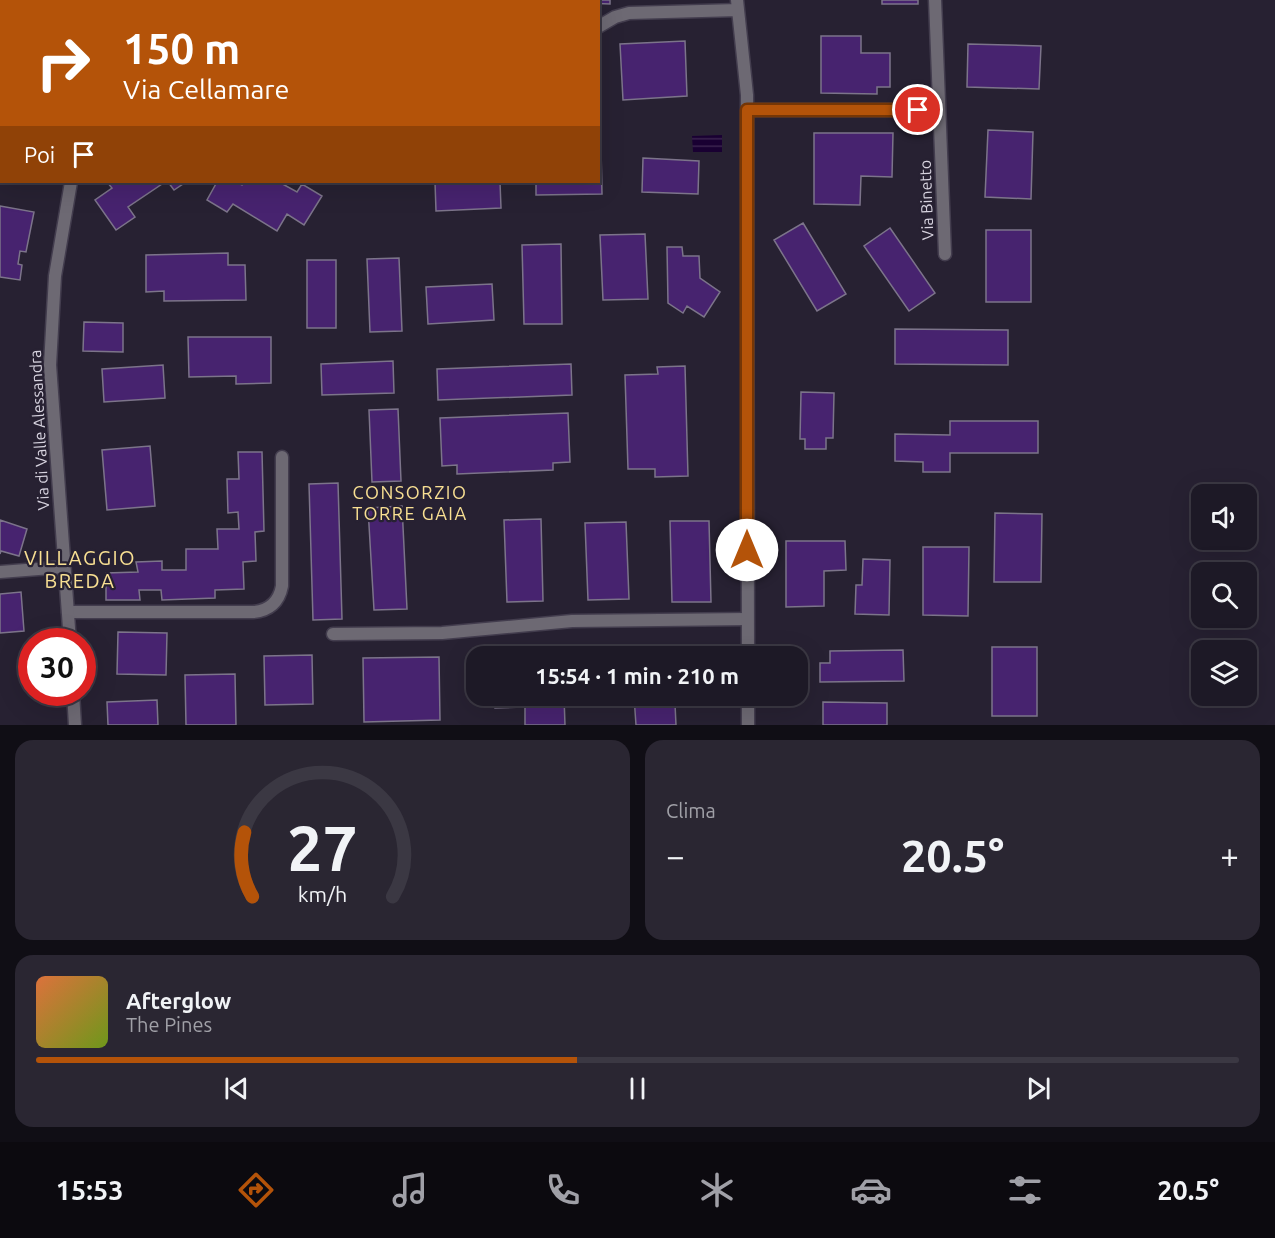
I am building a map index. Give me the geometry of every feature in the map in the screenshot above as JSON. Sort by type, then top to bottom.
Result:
[{"type":"street","name":"Via Binetto","points":[[935,0],[945,254]]},
{"type":"street","points":[[600,26],[615,17],[629,13],[737,5],[745,67],[747,110],[747,646]]},
{"type":"street","points":[[747,110],[939,110]]},
{"type":"street","name":"Via di Valle Alessandra","points":[[69,628],[52,418],[50,346],[55,276],[71,183]]},
{"type":"street","points":[[68,612],[253,612],[271,607],[282,586],[282,457]]},
{"type":"street","points":[[0,572],[64,567]]},
{"type":"street","points":[[333,634],[442,633],[572,621],[747,619]]},
{"type":"street","points":[[74,706],[75,725]]},
{"type":"street","points":[[748,706],[748,725]]},
{"type":"shaded area","points":[[722,135],[722,152],[693,152],[692,136]]},
{"type":"building","points":[[600,0],[610,0],[610,4],[600,4]]},
{"type":"building","points":[[882,0],[918,0],[918,4],[882,4]]},
{"type":"building","points":[[821,36],[861,36],[861,53],[890,53],[890,87],[877,87],[877,94],[821,93]]},
{"type":"building","points":[[685,41],[687,96],[623,100],[620,44]]},
{"type":"building","points":[[968,44],[1041,46],[1039,89],[967,87]]},
{"type":"building","points":[[988,130],[1033,132],[1031,199],[985,197]]},
{"type":"building","points":[[814,133],[893,133],[892,177],[861,176],[860,205],[814,204]]},
{"type":"building","points":[[600,148],[602,194],[536,195],[536,183],[600,183]]},
{"type":"building","points":[[643,158],[699,161],[698,194],[642,192]]},
{"type":"building","points":[[108,183],[164,183],[128,207],[135,217],[116,230],[95,200],[112,188]]},
{"type":"building","points":[[169,183],[184,183],[174,190]]},
{"type":"building","points":[[216,183],[242,185],[243,183],[281,183],[297,192],[302,184],[322,196],[304,225],[287,214],[277,231],[233,204],[227,212],[207,200]]},
{"type":"building","points":[[435,183],[500,183],[501,208],[436,211]]},
{"type":"building","points":[[0,206],[34,212],[26,252],[20,251],[18,264],[22,265],[20,280],[0,277]]},
{"type":"building","points":[[803,223],[846,294],[817,311],[774,240]]},
{"type":"building","points":[[890,228],[935,293],[909,311],[864,246]]},
{"type":"building","points":[[986,230],[1031,230],[1031,302],[986,302]]},
{"type":"building","points":[[645,234],[648,299],[603,300],[600,235]]},
{"type":"building","points":[[561,244],[562,324],[524,324],[522,245]]},
{"type":"building","points":[[667,247],[682,247],[683,256],[699,256],[700,278],[720,292],[704,317],[687,306],[683,313],[668,303]]},
{"type":"building","points":[[228,253],[228,265],[245,265],[246,300],[164,301],[164,291],[146,292],[146,255]]},
{"type":"building","points":[[399,258],[402,331],[370,332],[367,259]]},
{"type":"building","points":[[307,260],[336,260],[336,328],[307,328]]},
{"type":"building","points":[[492,284],[494,320],[428,324],[426,287]]},
{"type":"building","points":[[84,322],[123,323],[123,352],[83,351]]},
{"type":"building","points":[[895,329],[1008,330],[1008,365],[895,364]]},
{"type":"building","points":[[188,337],[271,337],[271,383],[236,384],[236,376],[189,377]]},
{"type":"building","points":[[393,361],[394,393],[322,395],[321,364]]},
{"type":"building","points":[[571,364],[572,395],[438,400],[437,369]]},
{"type":"building","points":[[163,365],[165,398],[104,402],[102,369]]},
{"type":"building","points":[[685,366],[688,476],[655,477],[655,469],[628,469],[625,375],[658,374],[657,367]]},
{"type":"building","points":[[801,392],[834,393],[833,438],[826,438],[826,449],[805,449],[805,439],[800,439]]},
{"type":"building","points":[[398,409],[401,481],[372,482],[369,410]]},
{"type":"building","points":[[568,413],[570,462],[553,463],[553,470],[457,474],[457,465],[442,466],[440,418]]},
{"type":"building","points":[[950,421],[1038,421],[1038,453],[950,453],[950,472],[923,472],[923,462],[895,461],[895,434],[950,435]]},
{"type":"building","points":[[150,446],[155,506],[107,510],[102,450]]},
{"type":"building","points":[[238,452],[262,452],[264,531],[255,532],[256,561],[243,562],[244,589],[215,590],[215,598],[162,600],[161,590],[139,590],[140,600],[106,600],[106,573],[138,572],[136,562],[162,561],[162,570],[186,570],[186,549],[218,549],[217,529],[239,529],[238,512],[228,513],[227,479],[239,479]]},
{"type":"building","points":[[338,483],[342,619],[313,620],[309,484]]},
{"type":"building","points":[[402,506],[407,609],[374,610],[368,508]]},
{"type":"building","points":[[995,513],[1042,514],[1041,582],[994,582]]},
{"type":"building","points":[[541,519],[543,601],[507,602],[504,520]]},
{"type":"building","points":[[0,520],[27,529],[19,556],[1,551],[0,554]]},
{"type":"building","points":[[670,521],[709,521],[711,602],[672,602]]},
{"type":"building","points":[[626,522],[629,599],[588,600],[585,523]]},
{"type":"building","points":[[786,541],[845,541],[846,570],[824,571],[824,606],[786,607]]},
{"type":"building","points":[[923,547],[969,547],[968,616],[923,615]]},
{"type":"building","points":[[863,559],[890,560],[889,615],[855,614],[856,585],[862,585]]},
{"type":"building","points":[[21,592],[24,628],[18,628],[18,632],[0,633],[0,594]]},
{"type":"building","points":[[118,632],[167,633],[166,675],[117,674]]},
{"type":"building","points":[[992,647],[1037,647],[1037,716],[992,716]]},
{"type":"building","points":[[903,650],[904,681],[820,682],[820,663],[830,663],[830,651]]},
{"type":"building","points":[[312,655],[313,704],[265,705],[264,656]]},
{"type":"building","points":[[439,657],[440,720],[364,722],[363,658]]},
{"type":"building","points":[[235,674],[236,725],[186,725],[185,675]]},
{"type":"building","points":[[157,700],[158,725],[108,725],[107,702]]},
{"type":"building","points":[[823,702],[887,703],[887,725],[823,725]]},
{"type":"building","points":[[495,706],[564,706],[565,725],[525,725],[525,707],[495,708]]},
{"type":"building","points":[[635,706],[675,706],[676,725],[636,725]]},
{"type":"district","name":"CONSORZIO TORRE GAIA","points":[[410,503]]},
{"type":"district","name":"VILLAGGIO BREDA","points":[[80,570]]},
{"type":"route","points":[[747,550],[747,110],[918,110]]}]
